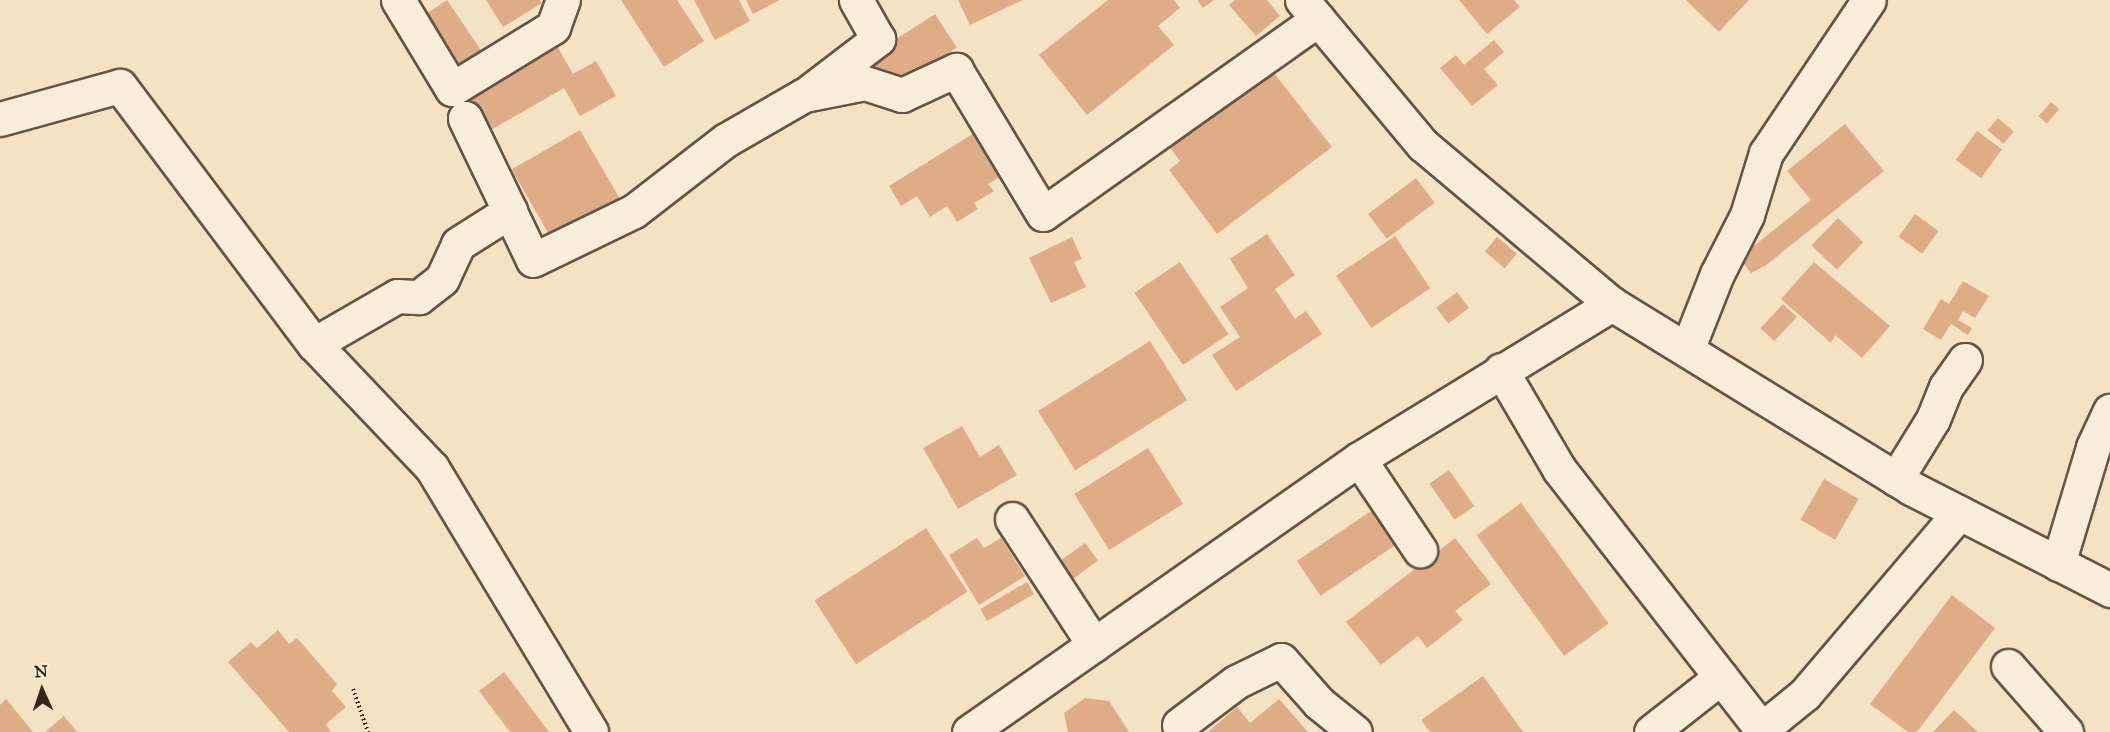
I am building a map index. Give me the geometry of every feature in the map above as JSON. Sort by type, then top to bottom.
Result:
[{"type":"street","points":[[398,0],[452,89],[553,27],[563,0]]},
{"type":"street","points":[[314,344],[397,296],[419,297],[442,279],[458,244],[510,211],[465,118],[398,0]]},
{"type":"street","points":[[465,118],[533,260],[634,211],[726,140],[804,95],[878,39],[856,0]]},
{"type":"street","points":[[1688,350],[1717,274],[1747,215],[1766,153],[1869,0]]},
{"type":"street","points":[[804,95],[865,83],[902,95],[956,70],[1043,214],[1310,10],[1423,145],[1612,304],[1896,479],[2110,590]]},
{"type":"street","points":[[0,119],[120,86],[314,344],[432,468],[591,732]]},
{"type":"street","points":[[969,732],[1359,459],[1612,304]]},
{"type":"street","points":[[1896,479],[1933,419],[1946,387],[1965,360]]},
{"type":"street","points":[[1501,370],[1559,469],[1763,731],[1805,694],[1959,513]]},
{"type":"street","points":[[2058,564],[2093,447],[2110,411]]},
{"type":"street","points":[[1359,459],[1420,549]]},
{"type":"street","points":[[1012,519],[1094,645]]},
{"type":"street","points":[[1179,725],[1236,682],[1265,671],[1281,660],[1319,703],[1355,732]]},
{"type":"street","points":[[2008,666],[2066,732]]},
{"type":"street","points":[[1651,732],[1721,677]]},
{"type":"path","points":[[353,689],[368,732]]},
{"type":"building","points":[[447,0],[485,56],[464,70],[426,14]]},
{"type":"building","points":[[486,0],[540,0],[542,3],[503,27]]},
{"type":"building","points":[[621,0],[677,0],[704,41],[664,67]]},
{"type":"building","points":[[694,0],[739,0],[750,21],[715,40]]},
{"type":"building","points":[[746,0],[780,0],[753,14]]},
{"type":"building","points":[[958,0],[1023,0],[970,25]]},
{"type":"building","points":[[1108,0],[1174,0],[1180,8],[1158,26],[1174,45],[1087,115],[1039,55]]},
{"type":"building","points":[[1197,0],[1214,0],[1203,8]]},
{"type":"building","points":[[1235,0],[1267,0],[1280,16],[1256,36],[1229,5]]},
{"type":"building","points":[[1459,0],[1514,0],[1520,7],[1487,34]]},
{"type":"building","points":[[1686,0],[1749,0],[1719,32]]},
{"type":"building","points":[[935,14],[957,48],[890,91],[868,58]]},
{"type":"building","points":[[553,39],[573,74],[596,61],[616,96],[580,116],[564,88],[484,134],[460,92]]},
{"type":"building","points":[[1494,40],[1504,52],[1484,69],[1498,85],[1472,106],[1440,68],[1456,55],[1464,65]]},
{"type":"building","points":[[1270,68],[1332,147],[1217,234],[1169,170],[1180,161],[1168,145]]},
{"type":"building","points":[[2051,102],[2059,109],[2047,124],[2039,116]]},
{"type":"building","points":[[1998,118],[2014,132],[2003,144],[1988,130]]},
{"type":"building","points":[[1845,124],[1884,171],[1765,266],[1751,273],[1739,258],[1811,200],[1787,171]]},
{"type":"building","points":[[580,130],[620,199],[552,239],[512,170]]},
{"type":"building","points":[[979,130],[1006,173],[988,184],[994,191],[974,203],[978,209],[957,222],[947,206],[930,217],[917,196],[901,206],[889,186]]},
{"type":"building","points":[[1977,131],[2002,149],[1981,178],[1956,160]]},
{"type":"building","points":[[1416,178],[1435,203],[1387,239],[1368,214]]},
{"type":"building","points":[[1915,214],[1938,231],[1922,254],[1899,237]]},
{"type":"building","points":[[1838,218],[1863,242],[1837,270],[1812,245]]},
{"type":"building","points":[[1267,234],[1295,275],[1275,289],[1295,319],[1306,311],[1322,334],[1236,391],[1212,355],[1240,337],[1220,307],[1248,288],[1230,259]]},
{"type":"building","points":[[1395,236],[1430,288],[1371,328],[1336,276]]},
{"type":"building","points":[[1072,237],[1082,259],[1074,262],[1086,287],[1051,303],[1029,258]]},
{"type":"building","points":[[1497,237],[1517,254],[1505,268],[1485,252]]},
{"type":"building","points":[[1180,262],[1229,334],[1183,365],[1134,293]]},
{"type":"building","points":[[1814,262],[1890,326],[1862,358],[1835,335],[1831,343],[1781,299]]},
{"type":"building","points":[[1963,281],[1989,296],[1975,318],[1963,311],[1958,320],[1972,328],[1968,335],[1951,324],[1941,340],[1923,329],[1941,299],[1949,304]]},
{"type":"building","points":[[1457,292],[1469,308],[1448,324],[1436,308]]},
{"type":"building","points":[[1783,304],[1797,317],[1774,341],[1760,328]]},
{"type":"building","points":[[1150,341],[1187,400],[1075,470],[1038,411]]},
{"type":"building","points":[[962,426],[980,457],[999,445],[1017,475],[958,509],[923,448]]},
{"type":"building","points":[[1148,448],[1183,504],[1109,550],[1074,494]]},
{"type":"building","points":[[1449,470],[1474,506],[1455,520],[1429,484]]},
{"type":"building","points":[[1824,479],[1859,499],[1835,540],[1800,520]]},
{"type":"building","points":[[1521,503],[1609,624],[1564,656],[1477,535]]},
{"type":"building","points":[[1374,509],[1397,544],[1320,596],[1297,561]]},
{"type":"building","points":[[926,528],[967,592],[856,664],[814,600]]},
{"type":"building","points":[[977,538],[984,548],[1001,538],[1025,576],[979,605],[949,555]]},
{"type":"building","points":[[1455,538],[1491,584],[1455,611],[1463,620],[1427,648],[1418,636],[1381,665],[1346,622]]},
{"type":"building","points":[[1085,543],[1098,561],[1068,583],[1055,565]]},
{"type":"building","points":[[1027,582],[1034,594],[987,621],[980,609]]},
{"type":"building","points":[[1952,595],[1995,628],[1917,732],[1908,732],[1870,704]]},
{"type":"building","points":[[278,630],[289,644],[297,638],[337,684],[332,691],[346,707],[326,724],[331,732],[289,732],[228,662],[251,642],[257,648]]},
{"type":"building","points":[[504,672],[549,732],[510,732],[479,691]]},
{"type":"building","points":[[1483,676],[1523,732],[1430,732],[1421,720]]},
{"type":"building","points":[[1085,698],[1109,701],[1129,732],[1068,732],[1064,713]]},
{"type":"building","points":[[6,699],[33,732],[0,732],[0,705]]},
{"type":"building","points":[[1279,699],[1308,732],[1208,732],[1237,707],[1250,723]]},
{"type":"building","points":[[1954,710],[1978,732],[1933,732]]},
{"type":"building","points":[[64,716],[77,732],[45,732]]}]
